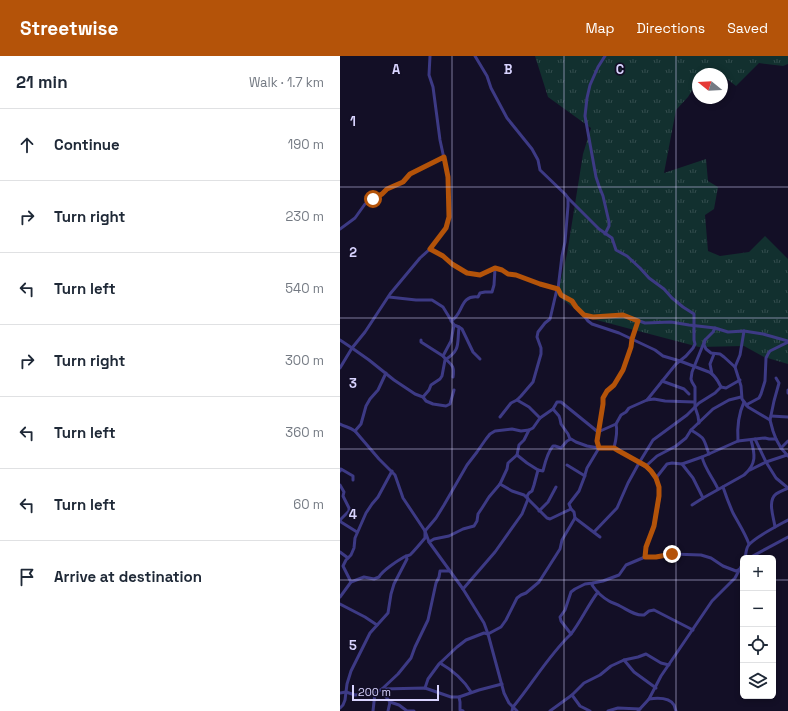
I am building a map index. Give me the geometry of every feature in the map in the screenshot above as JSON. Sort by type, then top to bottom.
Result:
[{"type":"street","points":[[340,368],[352,348],[389,297],[446,228],[449,217],[448,177],[440,140],[433,87],[429,75],[430,56]]},
{"type":"street","points":[[475,56],[487,76],[491,88],[506,118],[532,150],[538,160],[540,170],[591,221],[605,234],[612,238],[616,250],[627,256],[683,308],[694,314],[695,344],[693,348],[666,376],[647,400]]},
{"type":"street","points":[[605,56],[590,85],[585,116],[598,186],[603,196],[609,222],[609,226],[605,234]]},
{"type":"street","points":[[340,230],[355,218],[365,204],[382,194],[387,189],[403,182],[410,174],[444,157]]},
{"type":"street","points":[[500,417],[511,403],[517,400],[533,382],[537,371],[541,354],[538,332],[550,319],[558,289],[565,242],[568,198]]},
{"type":"street","points":[[430,249],[443,256],[452,264],[467,273],[480,275],[495,268],[508,274],[516,275],[558,289],[561,295],[572,301],[584,315],[593,317],[623,315],[645,323],[671,322],[715,328],[728,332],[744,331],[763,334],[788,342]]},
{"type":"street","points":[[451,321],[456,318],[467,299],[472,296],[478,297],[480,293],[492,292],[494,286],[495,268]]},
{"type":"street","points":[[389,297],[432,300],[443,307],[454,325],[462,329],[473,352],[480,359]]},
{"type":"street","points":[[585,317],[592,324],[619,333],[655,350],[663,356],[712,374],[721,387]]},
{"type":"street","points":[[425,688],[428,679],[440,663],[456,647],[466,640],[484,633],[488,634],[501,627],[517,598],[526,593],[539,582],[560,549],[562,540],[575,518],[570,504],[579,491],[587,468],[599,448],[597,441],[603,398],[607,391],[614,385],[623,370],[638,321]]},
{"type":"street","points":[[443,356],[451,341],[454,325]]},
{"type":"street","points":[[423,397],[431,385],[440,379],[446,359],[450,357],[457,349],[459,328]]},
{"type":"street","points":[[699,423],[694,402],[695,387],[691,379],[692,372],[705,340],[715,328]]},
{"type":"street","points":[[744,331],[740,355],[735,367],[735,371],[742,386],[742,399],[748,407],[770,420]]},
{"type":"street","points":[[340,340],[394,380],[415,394],[423,397],[426,401],[433,404],[446,406],[450,404],[454,390]]},
{"type":"street","points":[[421,340],[420,342],[443,356],[452,364],[453,376]]},
{"type":"street","points":[[705,340],[704,345],[706,349],[711,353],[720,354],[735,367]]},
{"type":"street","points":[[738,441],[737,430],[740,412],[745,404],[759,398],[761,394],[765,381],[766,358],[768,354],[770,351],[788,342]]},
{"type":"street","points":[[712,374],[710,364],[714,354]]},
{"type":"street","points":[[355,431],[361,424],[366,406],[378,390],[386,373]]},
{"type":"street","points":[[692,505],[750,470],[766,462],[787,456],[776,440],[770,420],[779,383],[776,378]]},
{"type":"street","points":[[721,387],[726,388],[740,380]]},
{"type":"street","points":[[662,381],[684,389],[689,394],[695,395]]},
{"type":"street","points":[[594,532],[617,508],[639,462],[653,440],[721,387]]},
{"type":"street","points":[[683,402],[689,394]]},
{"type":"street","points":[[646,466],[657,456],[676,446],[686,438],[691,430],[713,409],[729,400],[742,397]]},
{"type":"street","points":[[598,432],[616,424],[621,415],[629,408],[647,400],[654,399],[694,402]]},
{"type":"street","points":[[517,400],[529,407],[540,418]]},
{"type":"street","points":[[340,597],[351,582],[364,577],[374,579],[379,577],[386,569],[408,556],[425,538],[425,531],[436,518],[467,465],[490,434],[495,431],[512,429],[520,431],[533,428],[540,418],[553,409],[557,402],[561,402],[598,432]]},
{"type":"street","points":[[553,409],[559,416],[561,424],[570,439],[571,438],[576,442],[587,446],[614,448],[646,466],[656,478],[659,487],[659,496],[654,526],[646,547],[645,557]]},
{"type":"street","points":[[771,416],[788,417]]},
{"type":"street","points":[[340,424],[355,431],[395,475],[403,498],[425,531],[429,542],[463,589],[484,623],[504,693],[513,709],[517,711]]},
{"type":"street","points":[[614,448],[617,438],[616,424]]},
{"type":"street","points":[[429,542],[474,526],[477,521],[478,514],[500,484],[507,469],[508,463],[517,455],[519,445],[524,440],[528,430]]},
{"type":"street","points":[[691,430],[702,436],[709,454]]},
{"type":"street","points":[[656,478],[667,464],[672,462],[682,464],[738,441],[765,438],[776,440]]},
{"type":"street","points":[[517,455],[538,470],[543,471],[549,450],[553,446],[561,448],[570,439]]},
{"type":"street","points":[[753,439],[776,478],[788,488],[775,494],[772,501],[775,527]]},
{"type":"street","points":[[750,470],[755,456],[753,439]]},
{"type":"street","points":[[781,448],[788,441]]},
{"type":"street","points":[[702,457],[707,470],[718,489]]},
{"type":"street","points":[[682,464],[703,498]]},
{"type":"street","points":[[567,465],[585,476]]},
{"type":"street","points":[[340,472],[342,469],[353,476],[353,480]]},
{"type":"street","points":[[463,589],[495,552],[522,514],[528,500],[529,493],[532,491],[538,470]]},
{"type":"street","points":[[351,582],[343,566],[351,555],[357,532],[366,513],[378,497],[392,472]]},
{"type":"street","points":[[500,484],[512,491],[524,495],[547,518],[550,519],[571,509]]},
{"type":"street","points":[[340,485],[344,492],[343,496],[349,511],[340,520],[357,532]]},
{"type":"street","points":[[539,511],[548,502],[556,487]]},
{"type":"street","points":[[723,487],[727,500],[749,544]]},
{"type":"street","points":[[575,518],[600,537]]},
{"type":"street","points":[[746,555],[749,544],[788,520]]},
{"type":"street","points":[[755,555],[788,537]]},
{"type":"street","points":[[340,552],[348,558]]},
{"type":"street","points":[[570,634],[560,617],[565,610],[571,592],[578,586],[603,581],[619,575],[626,565],[645,557],[656,557],[672,554],[701,556],[711,558],[723,566],[736,571],[740,569]]},
{"type":"street","points":[[340,708],[345,700],[351,671],[370,633],[388,613],[394,584],[407,559],[406,556]]},
{"type":"street","points":[[608,711],[618,708],[639,710],[649,699],[661,676],[712,601],[735,578],[740,569]]},
{"type":"street","points":[[340,693],[346,692],[355,695],[375,693],[382,689],[398,674],[411,658],[428,620],[440,571],[449,570]]},
{"type":"street","points":[[593,583],[592,585],[598,592],[609,601],[639,616],[654,610],[693,630]]},
{"type":"street","points":[[513,709],[564,640],[576,628],[589,604],[598,592]]},
{"type":"street","points":[[340,604],[377,625]]},
{"type":"street","points":[[550,711],[572,695],[584,683],[611,666],[624,660],[646,654],[661,663],[669,665]]},
{"type":"street","points":[[624,660],[634,672],[656,688]]},
{"type":"street","points":[[440,663],[452,670],[465,683],[471,692]]},
{"type":"street","points":[[382,689],[425,688],[451,697],[459,698],[471,692],[502,684]]},
{"type":"street","points":[[382,689],[390,702],[399,705],[407,711],[414,711]]},
{"type":"street","points":[[373,711],[375,693]]},
{"type":"street","points":[[572,695],[580,706],[590,711]]},
{"type":"street","points":[[459,698],[460,710],[463,711]]},
{"type":"street","points":[[649,699],[657,698],[667,700],[674,704],[676,711]]},
{"type":"street","points":[[388,711],[390,702]]},
{"type":"green space","points":[[535,56],[788,56],[788,64],[783,66],[759,63],[736,86],[728,80],[728,68],[692,68],[692,91],[676,110],[664,173],[706,159],[708,181],[718,187],[714,209],[705,215],[708,251],[720,256],[749,252],[765,236],[788,259],[788,364],[764,357],[744,346],[699,347],[585,317],[557,295],[567,254],[583,154],[591,128],[548,97]]},
{"type":"route","points":[[373,199],[387,189],[403,182],[410,174],[444,157],[448,177],[449,217],[446,228],[430,249],[443,256],[452,264],[473,275],[487,273],[495,268],[508,274],[516,275],[558,289],[561,295],[572,301],[584,315],[593,317],[623,315],[638,321],[623,370],[614,385],[607,391],[603,398],[597,441],[599,448],[614,448],[646,466],[656,478],[659,487],[657,512],[654,526],[646,547],[645,557],[656,557],[672,554]]}]
